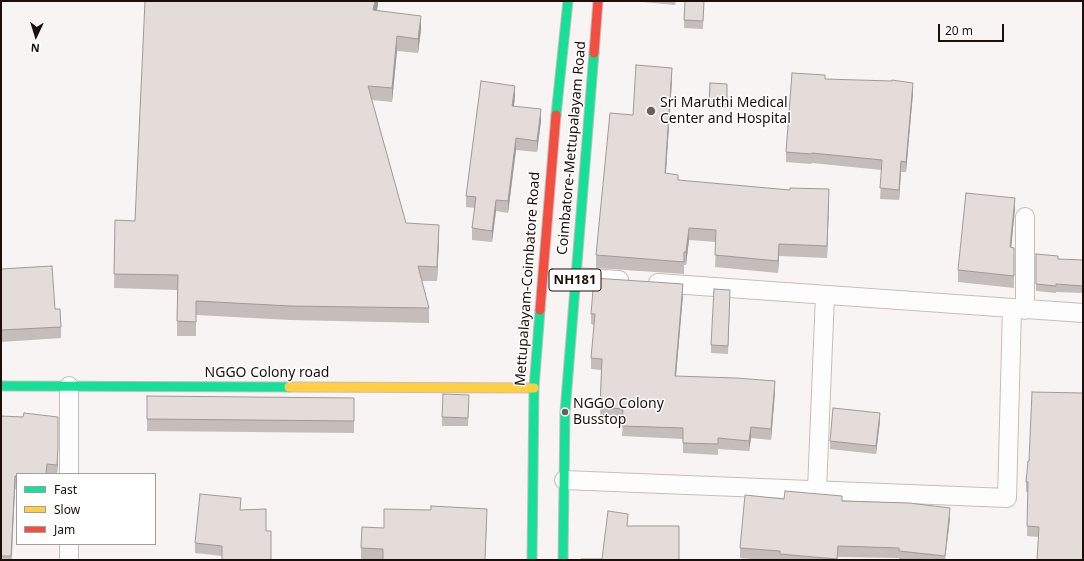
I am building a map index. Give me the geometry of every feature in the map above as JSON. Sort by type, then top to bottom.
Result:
[{"type":"main road","name":"Mettupalayam-Coimbatore Road","points":[[532,560],[537,388],[552,154],[568,1]]},
{"type":"main road","name":"Coimbatore-Mettupalayam Road","points":[[563,560],[563,388],[576,277],[598,1]]},
{"type":"main road","name":"NGGO Colony road","points":[[1,386],[537,388]]},
{"type":"street","points":[[564,480],[1007,498],[1025,217]]},
{"type":"street","points":[[576,277],[1083,313]]},
{"type":"street","points":[[817,490],[825,295]]},
{"type":"street","points":[[69,386],[69,473]]},
{"type":"street","points":[[69,545],[69,560]]},
{"type":"building","points":[[145,1],[375,1],[373,10],[421,16],[418,39],[397,36],[392,88],[368,86],[406,223],[439,225],[437,267],[418,266],[429,308],[290,306],[196,301],[196,322],[177,321],[178,275],[114,274],[115,220],[135,221]]},
{"type":"building","points":[[685,1],[704,1],[703,21],[684,20]]},
{"type":"building","points":[[636,65],[672,68],[665,173],[678,175],[678,180],[790,190],[790,188],[829,189],[827,246],[779,244],[778,261],[715,255],[716,230],[689,228],[686,252],[684,252],[684,262],[596,255],[610,113],[633,115]]},
{"type":"building","points":[[792,73],[825,75],[825,79],[892,80],[913,83],[906,162],[901,161],[899,190],[880,188],[882,160],[786,152]]},
{"type":"building","points":[[481,81],[515,86],[512,106],[541,109],[537,141],[516,138],[508,201],[496,200],[492,231],[472,228],[476,197],[466,196]]},
{"type":"building","points":[[710,83],[727,84],[727,104],[709,103]]},
{"type":"building","points":[[966,193],[1015,198],[1010,247],[1014,248],[1014,276],[958,270]]},
{"type":"building","points":[[1036,254],[1058,256],[1058,259],[1083,260],[1083,286],[1036,284]]},
{"type":"building","points":[[52,266],[55,309],[60,309],[61,327],[1,330],[1,269]]},
{"type":"building","points":[[594,278],[683,284],[675,376],[775,381],[771,429],[751,427],[749,441],[718,438],[718,444],[683,443],[683,428],[622,426],[623,409],[600,407],[602,359],[591,358],[595,314],[591,314]]},
{"type":"building","points":[[714,289],[730,290],[728,346],[711,345]]},
{"type":"building","points":[[1032,392],[1083,393],[1083,560],[1037,560],[1039,527],[1027,526],[1028,482],[1026,482],[1029,461]]},
{"type":"building","points":[[443,394],[469,395],[468,418],[442,417]]},
{"type":"building","points":[[147,396],[354,398],[354,421],[147,419]]},
{"type":"building","points":[[833,408],[880,413],[876,446],[830,441]]},
{"type":"building","points":[[24,413],[58,417],[57,465],[47,464],[46,473],[16,473],[11,556],[1,556],[1,416],[23,417]]},
{"type":"building","points":[[785,491],[842,496],[842,501],[909,503],[950,508],[945,556],[899,551],[899,548],[838,546],[837,559],[780,554],[780,551],[740,548],[745,495],[784,499]]},
{"type":"building","points":[[200,494],[241,498],[240,510],[266,509],[266,531],[271,531],[271,560],[222,560],[222,546],[195,543]]},
{"type":"building","points":[[431,506],[487,509],[485,560],[383,560],[383,549],[361,548],[362,527],[384,528],[384,509],[431,510]]},
{"type":"building","points":[[608,511],[628,514],[627,526],[679,526],[679,560],[581,560],[602,559]]},
{"type":"traffic: fast","points":[[556,115],[568,1]]},
{"type":"traffic: fast","points":[[563,560],[565,412],[594,53]]},
{"type":"traffic: fast","points":[[532,560],[534,388],[540,310]]},
{"type":"traffic: fast","points":[[1,386],[289,387]]},
{"type":"traffic: slow","points":[[289,387],[534,388]]},
{"type":"traffic: jam","points":[[594,53],[598,1]]},
{"type":"traffic: jam","points":[[540,310],[556,115]]},
{"type":"place","name":"Sri Maruthi Medical Center and Hospital","points":[[651,111]]},
{"type":"place","name":"NGGO Colony Busstop","points":[[565,412]]}]
